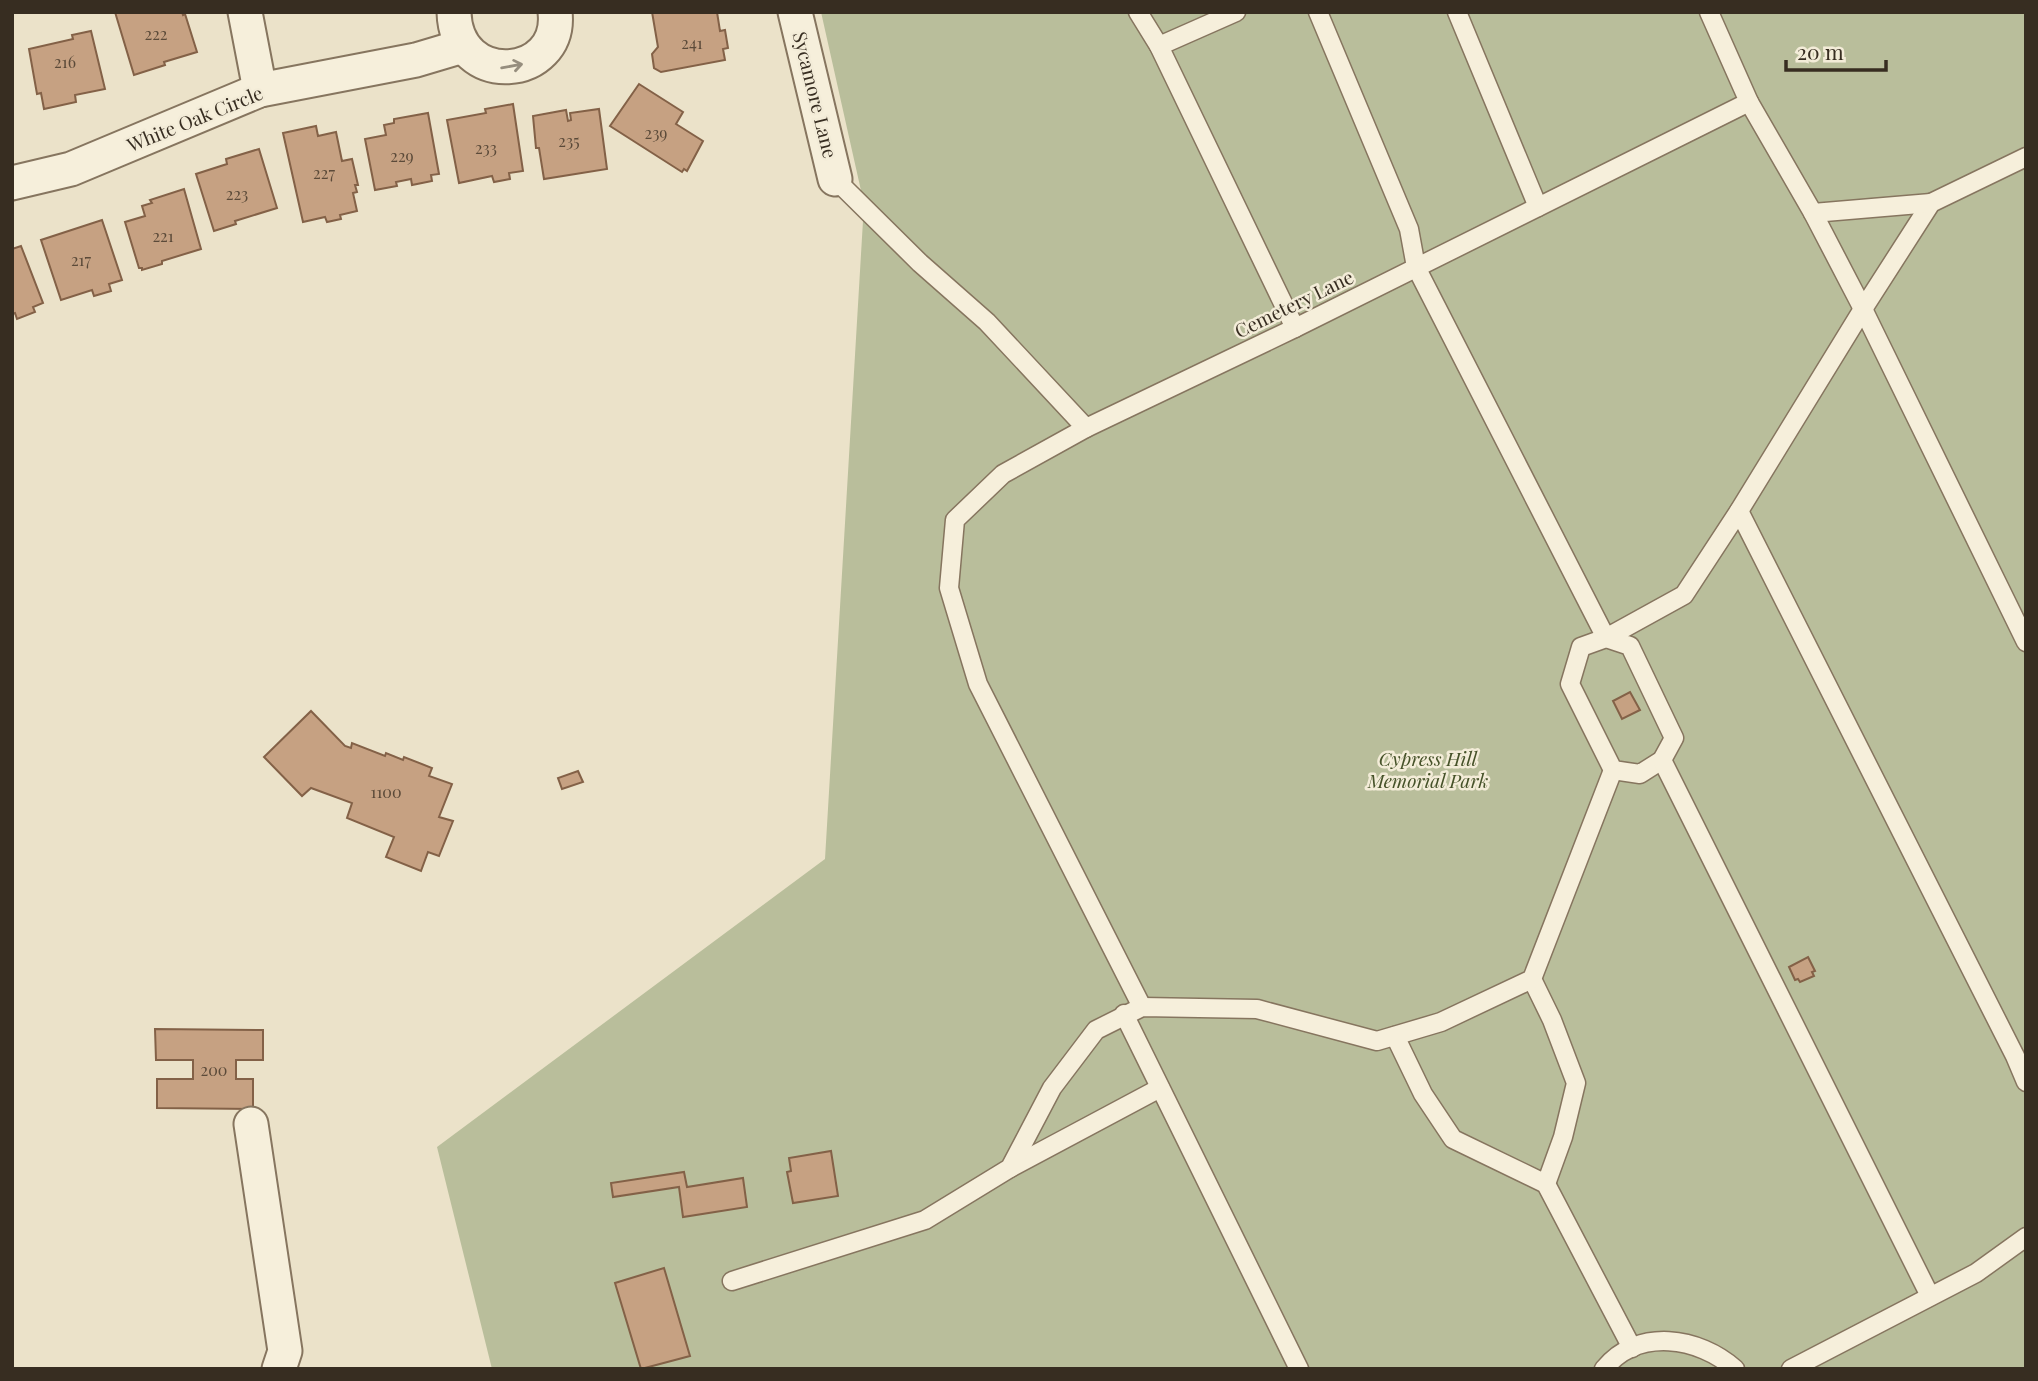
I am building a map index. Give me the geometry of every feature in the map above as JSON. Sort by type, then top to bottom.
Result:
[{"type":"street","points":[[245,12],[260,90]]},
{"type":"street","points":[[454,12],[456,31],[463,46],[474,58],[489,66],[504,68],[520,66],[546,47],[553,33],[555,12]]},
{"type":"street","name":"Sycamore Lane","points":[[795,12],[835,179]]},
{"type":"street","name":"White Oak Circle","points":[[12,183],[71,169],[260,90],[416,60],[463,46]]},
{"type":"street","points":[[251,1124],[285,1351],[279,1369]]},
{"type":"lane","points":[[1138,12],[1159,46],[1295,328]]},
{"type":"lane","points":[[1159,46],[1236,12]]},
{"type":"lane","points":[[1318,12],[1409,229],[1416,267],[1606,638],[1630,646],[1674,738],[1662,760],[1640,774],[1613,770]]},
{"type":"lane","points":[[1457,12],[1538,206]]},
{"type":"lane","points":[[1709,12],[1749,102],[1863,309],[2026,642]]},
{"type":"lane","name":"Cemetery Lane","points":[[1142,1007],[978,684],[949,588],[955,520],[1003,474],[1086,428],[1295,328],[1749,102]]},
{"type":"lane","points":[[1813,214],[1931,203],[2026,158]]},
{"type":"lane","points":[[835,179],[920,263],[987,322],[1086,428]]},
{"type":"lane","points":[[1010,1168],[1052,1088],[1096,1030],[1142,1007],[1257,1009],[1377,1041],[1441,1022],[1532,979],[1613,770],[1570,684],[1581,647],[1606,638],[1684,594],[1739,511],[1931,203]]},
{"type":"lane","points":[[1739,511],[2020,1053],[2026,1082]]},
{"type":"lane","points":[[1662,760],[1930,1296]]},
{"type":"lane","points":[[1532,979],[1552,1020],[1576,1083],[1563,1137],[1546,1184]]},
{"type":"lane","points":[[1124,1014],[1298,1369]]},
{"type":"lane","points":[[1395,1036],[1423,1094],[1453,1139],[1546,1184],[1632,1348]]},
{"type":"lane","points":[[732,1281],[925,1220],[1010,1168],[1160,1088]]},
{"type":"lane","points":[[1791,1369],[1976,1273],[2026,1237]]},
{"type":"lane","points":[[1604,1369],[1632,1348],[1658,1341],[1685,1342],[1712,1351],[1735,1369]]},
{"type":"green space","name":"Cypress Hill Memorial Park","points":[[821,12],[2026,12],[2026,1369],[492,1369],[437,1147],[825,859],[864,204]]},
{"type":"building","points":[[115,12],[182,12],[185,14],[197,52],[134,75]]},
{"type":"building","points":[[652,12],[717,12],[720,31],[725,30],[728,48],[723,49],[725,60],[661,72],[654,68],[652,54],[658,47]]},
{"type":"building","points":[[91,31],[105,89],[75,95],[76,102],[44,109],[41,93],[37,94],[29,49],[73,39],[72,35]]},
{"type":"building","points":[[639,84],[683,112],[676,124],[703,141],[687,171],[684,169],[682,172],[610,126]]},
{"type":"building","points":[[513,104],[523,171],[509,173],[510,179],[494,182],[492,176],[459,183],[447,120],[486,113],[485,109]]},
{"type":"building","points":[[599,109],[607,169],[544,179],[539,148],[536,148],[533,116],[566,110],[568,121],[571,120],[570,113]]},
{"type":"building","points":[[428,113],[439,174],[431,175],[432,181],[412,185],[411,179],[396,182],[397,186],[375,190],[365,139],[386,135],[384,125],[394,123],[394,119]]},
{"type":"building","points":[[316,126],[318,136],[336,132],[342,161],[352,159],[358,185],[355,185],[357,192],[353,193],[357,211],[327,222],[325,217],[303,222],[283,133]]},
{"type":"building","points":[[259,149],[277,208],[235,221],[236,224],[214,231],[196,174],[227,164],[226,159]]},
{"type":"building","points":[[184,189],[201,249],[142,270],[139,268],[125,222],[145,216],[142,206],[152,203],[150,200]]},
{"type":"building","points":[[102,220],[122,280],[109,284],[111,291],[94,296],[92,290],[61,300],[41,240]]},
{"type":"building","points":[[21,246],[43,303],[33,307],[35,312],[17,319],[15,313],[12,314],[12,249]]},
{"type":"building","points":[[1630,692],[1640,710],[1622,719],[1613,701]]},
{"type":"building","points":[[311,711],[345,746],[351,748],[352,743],[385,756],[386,753],[403,760],[404,757],[432,768],[429,776],[452,784],[439,817],[453,821],[439,856],[428,852],[421,871],[386,857],[394,837],[347,818],[352,803],[311,788],[302,796],[264,757]]},
{"type":"building","points":[[578,771],[583,782],[562,789],[558,778]]},
{"type":"building","points":[[1808,957],[1815,971],[1812,972],[1814,976],[1800,982],[1795,980],[1789,967]]},
{"type":"building","points":[[155,1029],[263,1030],[263,1060],[236,1060],[236,1079],[253,1079],[253,1109],[157,1108],[157,1079],[193,1079],[193,1060],[156,1060]]},
{"type":"building","points":[[831,1151],[838,1196],[793,1203],[787,1172],[791,1171],[789,1158]]},
{"type":"building","points":[[684,1172],[687,1187],[743,1178],[747,1207],[683,1217],[679,1187],[613,1197],[611,1183]]},
{"type":"building","points":[[664,1268],[690,1356],[641,1369],[615,1283]]}]
